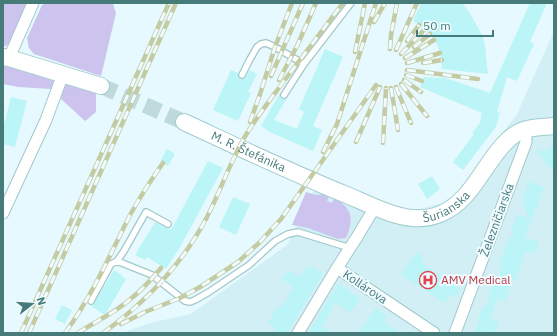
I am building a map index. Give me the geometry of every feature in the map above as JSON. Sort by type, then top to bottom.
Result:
[{"type":"street","points":[[33,3],[6,58],[101,86]]},
{"type":"street","points":[[3,213],[48,121],[63,74]]},
{"type":"street","name":"M. R. Štefánika","points":[[184,122],[313,181]]},
{"type":"street","name":"Šurianska","points":[[313,181],[375,207],[401,216],[414,218],[430,217],[449,210],[465,196],[498,151],[516,134],[526,129],[554,126]]},
{"type":"street","name":"Železničiarska","points":[[455,333],[526,142],[526,129]]},
{"type":"street","name":"Kollárova","points":[[375,207],[337,268],[434,333]]},
{"type":"street","points":[[298,333],[337,268]]},
{"type":"lane","points":[[284,95],[304,64],[351,3]]},
{"type":"lane","points":[[242,75],[257,47],[261,44],[266,44],[275,48],[304,64]]},
{"type":"lane","points":[[91,300],[111,264],[117,261],[124,252],[146,212],[168,224]]},
{"type":"lane","points":[[117,261],[152,275],[185,301],[190,302],[210,292],[249,264],[275,241],[288,234],[298,232],[350,248]]},
{"type":"shaded area","points":[[3,3],[29,3],[15,38],[6,46],[3,46]]},
{"type":"shaded area","points":[[47,3],[113,4],[116,13],[101,76],[34,54],[29,48],[27,38],[42,5]]},
{"type":"shaded area","points":[[554,31],[554,333],[122,333],[150,323],[191,314],[287,245],[320,178],[379,203],[413,211],[442,203],[455,195],[517,114]]},
{"type":"shaded area","points":[[3,66],[18,67],[50,76],[54,80],[51,89],[18,87],[3,84]]},
{"type":"shaded area","points":[[71,81],[96,89],[96,112],[85,121],[61,99],[64,86]]},
{"type":"shaded area","points":[[306,192],[316,195],[325,194],[329,196],[327,201],[332,203],[334,198],[345,206],[351,220],[349,232],[346,238],[338,239],[308,228],[292,225]]},
{"type":"building","points":[[421,3],[462,3],[471,15],[483,37],[488,74],[442,69],[440,53],[433,38],[413,21]]},
{"type":"building","points":[[530,3],[547,3],[530,42],[534,44],[517,81],[507,77],[497,112],[500,113],[496,127],[463,170],[453,162],[474,134],[472,133],[480,123],[482,113],[420,87],[424,77],[442,77],[490,93]]},
{"type":"building","points":[[325,49],[343,57],[313,126],[322,130],[313,151],[270,132],[261,126],[280,93],[281,98],[287,98],[274,120],[297,129],[304,112],[299,109]]},
{"type":"building","points":[[231,70],[238,73],[238,77],[242,79],[246,77],[249,70],[257,74],[248,92],[251,93],[238,121],[213,110]]},
{"type":"building","points":[[11,97],[27,101],[15,147],[3,144],[3,129]]},
{"type":"building","points":[[554,144],[554,173],[536,150],[545,151]]},
{"type":"building","points":[[167,149],[175,154],[168,166],[160,162]]},
{"type":"building","points":[[208,161],[223,168],[179,249],[166,269],[147,257],[145,260],[135,255],[155,222],[171,230]]},
{"type":"building","points":[[432,176],[440,189],[427,199],[418,184]]},
{"type":"building","points":[[529,182],[544,187],[525,237],[539,242],[534,254],[526,251],[515,281],[513,280],[505,301],[498,298],[490,318],[499,321],[494,333],[474,333],[483,306],[486,307],[491,295],[488,292],[495,274],[501,276],[500,262],[506,244],[513,233],[511,232],[517,214],[528,218],[523,199]]},
{"type":"building","points":[[233,197],[250,204],[236,235],[219,227]]},
{"type":"building","points":[[416,252],[424,257],[421,263],[461,289],[455,298],[450,295],[445,303],[401,275]]},
{"type":"building","points":[[308,266],[311,266],[323,273],[287,333],[272,333],[276,328],[268,323],[278,306],[281,308],[294,287],[282,279],[288,270],[300,277]]},
{"type":"building","points":[[114,270],[126,279],[105,315],[92,307]]},
{"type":"building","points":[[338,284],[360,298],[350,313],[335,303],[322,327],[333,333],[309,333]]},
{"type":"building","points":[[62,305],[72,310],[65,324],[55,319]]},
{"type":"building","points":[[375,308],[387,315],[383,322],[400,333],[359,333]]},
{"type":"tunnel","points":[[101,86],[184,122]]},
{"type":"railway","points":[[21,333],[169,3]]},
{"type":"railway","points":[[29,333],[176,3]]},
{"type":"railway","points":[[250,122],[275,47],[292,3]]},
{"type":"railway","points":[[271,76],[303,3]]},
{"type":"railway","points":[[279,80],[297,46],[316,3]]},
{"type":"railway","points":[[103,333],[134,309],[162,281],[186,251],[207,217],[233,159],[248,132],[268,102],[343,3]]},
{"type":"railway","points":[[355,52],[365,3]]},
{"type":"railway","points":[[323,152],[337,124],[376,3]]},
{"type":"railway","points":[[374,22],[385,3]]},
{"type":"railway","points":[[390,49],[397,3]]},
{"type":"railway","points":[[396,50],[417,3]]},
{"type":"railway","points":[[407,41],[419,25]]},
{"type":"railway","points":[[401,54],[425,29]]},
{"type":"railway","points":[[414,47],[430,34]]},
{"type":"railway","points":[[405,58],[434,40]]},
{"type":"railway","points":[[407,63],[440,53]]},
{"type":"railway","points":[[423,63],[442,60]]},
{"type":"railway","points":[[407,70],[478,79]]},
{"type":"railway","points":[[406,75],[422,81]]},
{"type":"railway","points":[[404,80],[421,92]]},
{"type":"railway","points":[[401,84],[427,116]]},
{"type":"railway","points":[[121,324],[145,312],[180,298],[200,287],[238,262],[260,242],[281,219],[376,85]]},
{"type":"railway","points":[[356,142],[380,87]]},
{"type":"railway","points":[[396,87],[411,123]]},
{"type":"railway","points":[[383,143],[386,88]]},
{"type":"railway","points":[[391,88],[398,130]]},
{"type":"railway","points":[[65,333],[84,305],[134,208],[163,163]]},
{"type":"railway","points":[[78,333],[122,306],[141,290],[161,268]]},
{"type":"place","name":"AMV Medical","points":[[428,280]]}]
